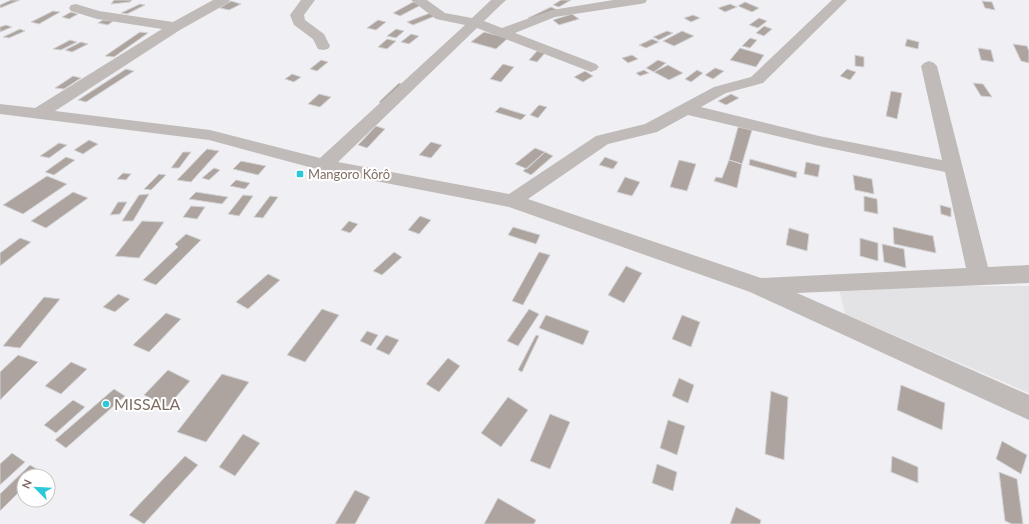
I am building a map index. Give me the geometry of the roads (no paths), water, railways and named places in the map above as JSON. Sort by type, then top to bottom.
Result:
[{"type":"street","points":[[38,114],[175,27],[223,0]]},
{"type":"street","points":[[308,0],[297,15],[299,22],[319,37],[323,46]]},
{"type":"street","points":[[418,0],[441,16],[476,23],[592,67]]},
{"type":"street","points":[[324,165],[499,0]]},
{"type":"street","points":[[502,33],[552,14],[635,0]]},
{"type":"street","points":[[512,201],[602,140],[651,128],[720,90],[757,80],[840,0]]},
{"type":"street","points":[[76,8],[97,15],[175,27]]},
{"type":"street","points":[[929,66],[979,277]]},
{"type":"street","points":[[0,109],[210,135],[324,165],[512,201],[758,286],[1029,408]]},
{"type":"street","points":[[686,109],[819,141],[953,168]]},
{"type":"street","points":[[758,286],[1029,274]]},
{"type":"place","name":"Mangoro Kôrô","points":[[300,174]]},
{"type":"place","name":"MISSALA","points":[[106,404]]}]
